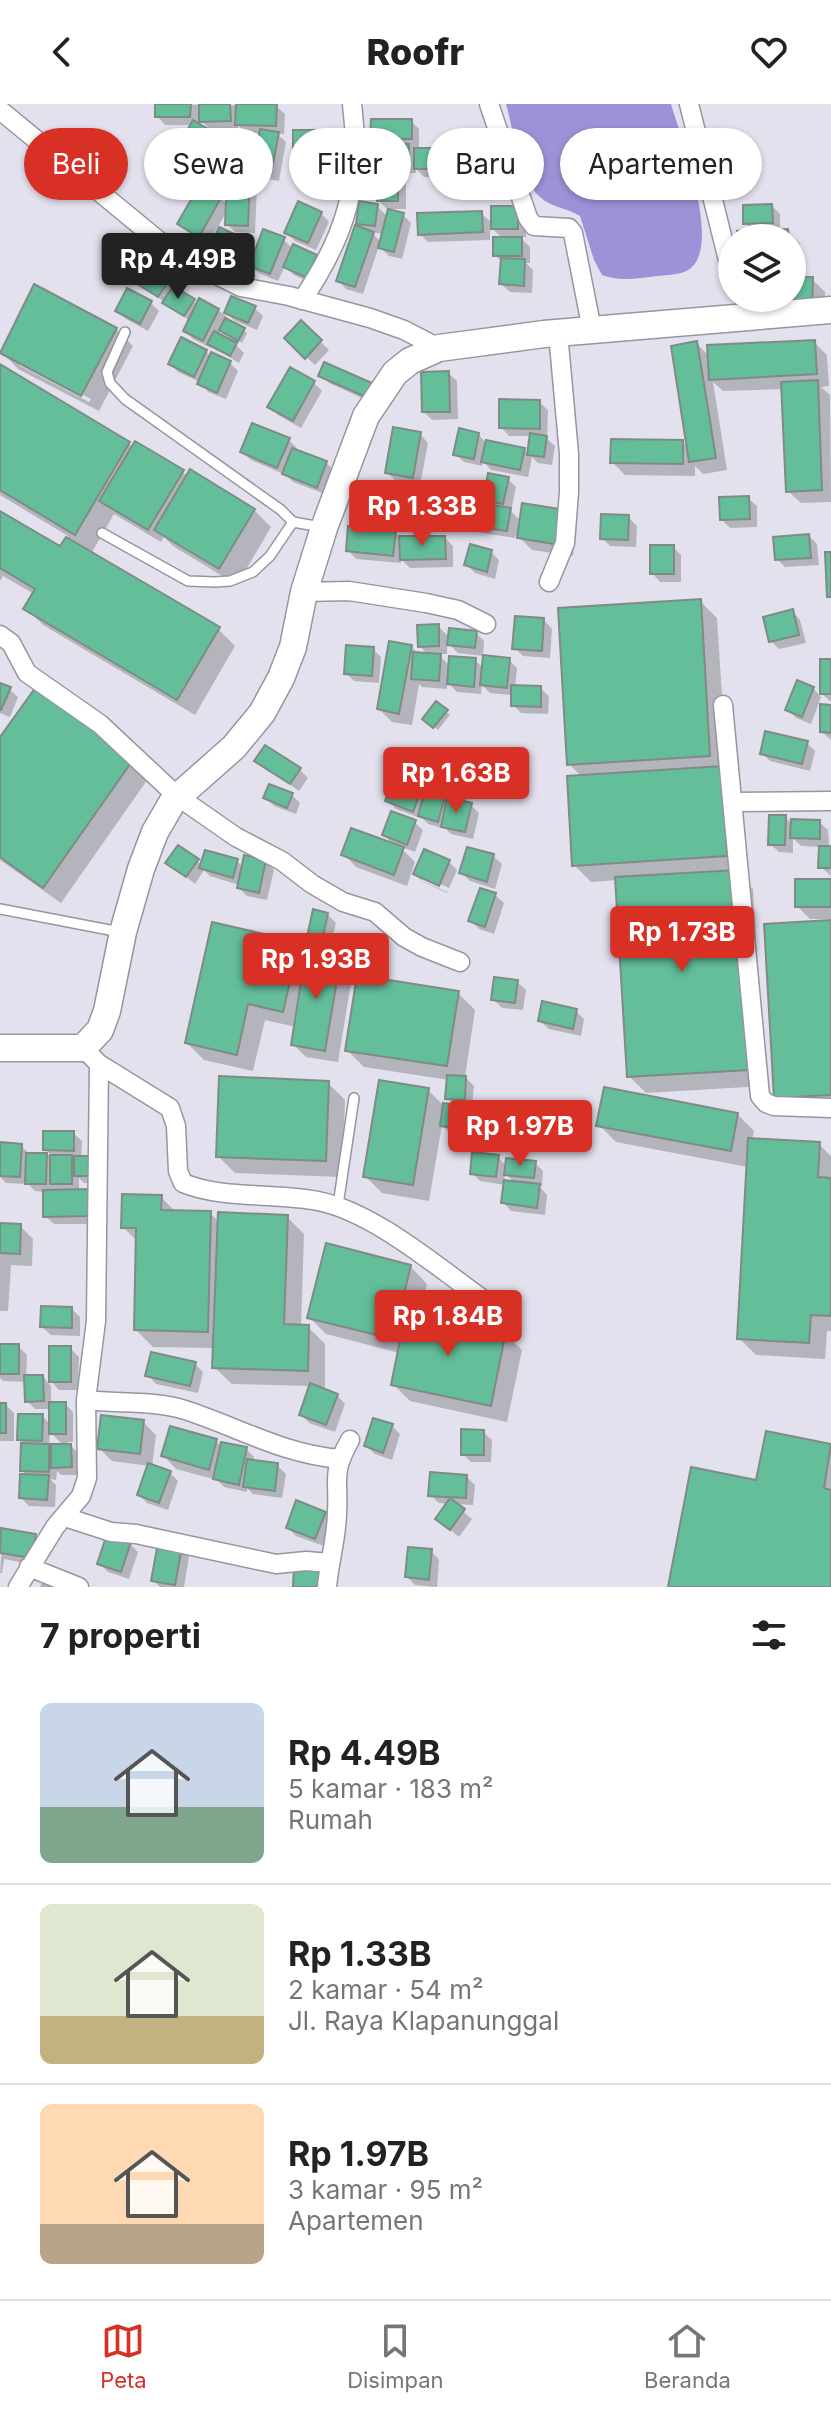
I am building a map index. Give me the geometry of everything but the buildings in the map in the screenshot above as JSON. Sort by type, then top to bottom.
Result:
[{"type":"street","points":[[302,300],[325,266],[347,214],[355,169],[356,136],[352,104]]},
{"type":"street","points":[[489,104],[528,218],[534,226],[569,228],[573,233],[592,330]]},
{"type":"street","points":[[689,104],[719,224]]},
{"type":"street","points":[[1,108],[176,255],[241,287],[302,300],[393,326],[439,348]]},
{"type":"street","points":[[806,309],[831,310]]},
{"type":"street","points":[[18,1587],[55,1527],[81,1496],[87,1478],[86,1400],[96,1321],[91,1056],[107,1011],[123,932],[141,869],[155,832],[177,796],[234,747],[262,713],[293,647],[304,592],[324,528],[366,416],[395,373],[410,361],[439,348],[718,311]]},
{"type":"street","points":[[549,582],[565,543],[569,492],[569,454],[558,333]]},
{"type":"street","points":[[304,592],[349,591],[426,603],[458,610],[486,624]]},
{"type":"street","points":[[0,635],[11,643],[27,673],[100,724],[177,796],[236,837],[282,861],[312,884],[343,902],[375,912],[404,937],[460,962]]},
{"type":"street","points":[[723,705],[760,1096],[774,1106],[831,1108]]},
{"type":"street","points":[[732,802],[831,801]]},
{"type":"street","points":[[0,1048],[91,1056],[170,1108],[176,1126],[178,1171],[183,1183],[206,1190],[338,1205],[406,1243],[481,1298]]},
{"type":"street","points":[[86,1400],[163,1405],[310,1456],[340,1459]]},
{"type":"street","points":[[327,1587],[337,1513],[335,1480],[340,1459],[350,1440]]},
{"type":"street","points":[[65,1517],[102,1530],[136,1534],[276,1564],[306,1561],[330,1563]]},
{"type":"street","points":[[29,1567],[79,1587]]},
{"type":"lane","points":[[125,332],[107,372],[110,383],[125,399],[281,510],[293,522],[324,528]]},
{"type":"lane","points":[[102,533],[188,581],[230,581],[253,572],[270,556],[293,522]]},
{"type":"lane","points":[[0,909],[123,932]]},
{"type":"lane","points":[[338,1205],[354,1098]]},
{"type":"shaded area","points":[[506,104],[671,104],[678,128],[560,128],[560,200],[698,200],[702,240],[698,258],[681,273],[630,279],[602,275],[580,216],[544,200],[544,128],[511,128]]}]
